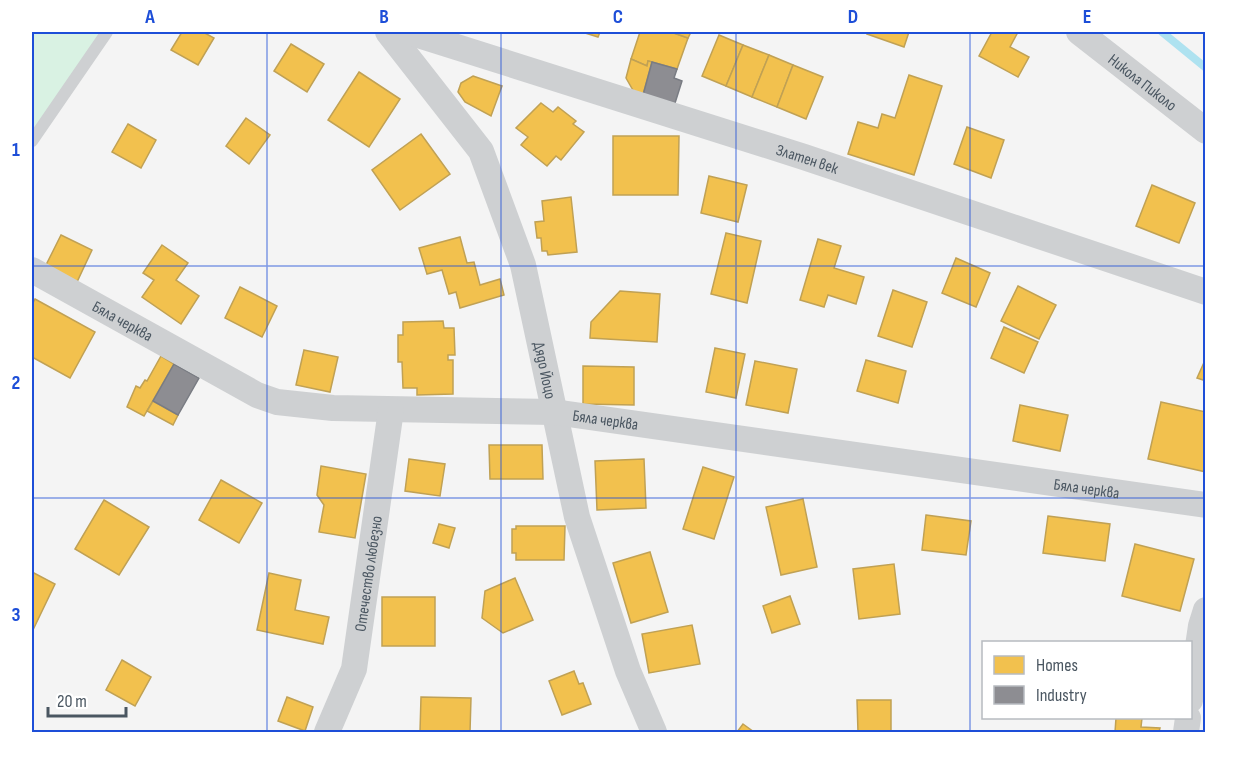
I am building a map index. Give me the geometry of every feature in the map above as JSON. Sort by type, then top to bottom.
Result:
[{"type":"street","name":"Дядо Йоцо","points":[[388,32],[481,151],[523,265],[577,517],[628,671],[654,732]]},
{"type":"street","name":"Златен век","points":[[409,32],[804,157],[1206,292]]},
{"type":"street","name":"Никола Пиколо","points":[[1079,32],[1206,131]]},
{"type":"street","name":"Бяла черква","points":[[32,270],[257,395],[277,402],[333,408],[554,412],[1206,505]]},
{"type":"street","name":"Отечество любезно","points":[[327,732],[354,669],[392,410]]},
{"type":"street","points":[[1192,693],[1201,626],[1206,610]]},
{"type":"lane","points":[[32,141],[106,32]]},
{"type":"green space","points":[[32,32],[107,32],[32,141]]},
{"type":"building: Homes","points":[[182,32],[203,32],[214,38],[198,65],[171,50]]},
{"type":"building: Homes","points":[[582,32],[600,32],[598,37]]},
{"type":"building: Homes","points":[[640,32],[671,32],[688,38],[677,69],[648,61],[647,66],[631,59]]},
{"type":"building: Homes","points":[[671,32],[691,32],[688,38]]},
{"type":"building: Homes","points":[[868,32],[909,32],[904,47],[867,34]]},
{"type":"building: Homes","points":[[992,32],[1018,32],[1010,47],[1029,57],[1018,77],[979,56]]},
{"type":"building: Homes","points":[[719,35],[743,45],[726,86],[702,76]]},
{"type":"building: Homes","points":[[291,44],[324,64],[307,92],[274,71]]},
{"type":"building: Homes","points":[[743,45],[769,55],[752,97],[726,86]]},
{"type":"building: Homes","points":[[769,55],[793,65],[777,107],[752,97]]},
{"type":"building: Homes","points":[[631,59],[647,66],[648,61],[652,62],[643,95],[634,92],[626,78]]},
{"type":"building: Homes","points":[[793,65],[823,77],[806,119],[777,107]]},
{"type":"building: Homes","points":[[359,72],[400,99],[369,147],[328,120]]},
{"type":"building: Homes","points":[[909,75],[942,86],[914,175],[848,154],[858,122],[878,128],[882,114],[895,118]]},
{"type":"building: Homes","points":[[473,76],[502,86],[491,116],[465,102],[458,92],[461,83]]},
{"type":"building: Homes","points":[[541,103],[553,112],[558,107],[576,121],[573,124],[584,132],[561,160],[556,156],[547,166],[521,145],[528,137],[516,128]]},
{"type":"building: Homes","points":[[246,118],[270,135],[249,164],[226,146]]},
{"type":"building: Homes","points":[[128,124],[156,140],[141,168],[112,152]]},
{"type":"building: Homes","points":[[967,127],[1004,140],[991,178],[954,164]]},
{"type":"building: Homes","points":[[421,134],[450,174],[400,210],[372,170]]},
{"type":"building: Homes","points":[[613,136],[679,136],[678,195],[613,195]]},
{"type":"building: Homes","points":[[709,176],[747,185],[738,222],[701,213]]},
{"type":"building: Homes","points":[[1152,185],[1195,203],[1179,243],[1136,226]]},
{"type":"building: Homes","points":[[571,197],[577,252],[548,255],[547,251],[542,251],[541,238],[537,238],[535,222],[544,221],[542,201]]},
{"type":"building: Homes","points":[[726,233],[761,241],[747,303],[711,294]]},
{"type":"building: Homes","points":[[61,235],[92,250],[77,282],[45,267]]},
{"type":"building: Homes","points":[[460,237],[467,263],[474,262],[480,285],[500,279],[504,295],[460,308],[456,292],[449,294],[442,270],[427,274],[419,248]]},
{"type":"building: Homes","points":[[818,239],[841,246],[834,268],[864,277],[856,304],[828,295],[824,307],[800,300]]},
{"type":"building: Homes","points":[[162,245],[188,263],[176,280],[199,296],[181,324],[142,297],[154,280],[143,273]]},
{"type":"building: Homes","points":[[956,258],[990,273],[976,307],[942,293]]},
{"type":"building: Homes","points":[[1018,286],[1056,305],[1039,339],[1001,321]]},
{"type":"building: Homes","points":[[240,287],[277,306],[262,337],[225,318]]},
{"type":"building: Homes","points":[[893,290],[927,302],[912,347],[878,336]]},
{"type":"building: Homes","points":[[620,291],[660,294],[657,342],[590,338],[591,322]]},
{"type":"building: Homes","points":[[35,299],[95,332],[70,378],[32,357],[32,305]]},
{"type":"building: Homes","points":[[443,321],[444,328],[454,328],[455,355],[448,355],[448,360],[453,360],[453,394],[417,395],[417,388],[403,388],[402,362],[398,362],[398,335],[403,335],[403,322]]},
{"type":"building: Homes","points":[[1004,327],[1038,342],[1024,373],[991,358]]},
{"type":"building: Homes","points":[[715,348],[745,354],[736,398],[706,392]]},
{"type":"building: Homes","points":[[304,350],[338,357],[330,392],[296,385]]},
{"type":"building: Homes","points":[[161,356],[174,364],[144,416],[127,407],[136,386],[140,388],[145,380],[147,381]]},
{"type":"building: Homes","points":[[1206,358],[1206,381],[1197,378]]},
{"type":"building: Homes","points":[[866,360],[906,371],[898,403],[857,391]]},
{"type":"building: Homes","points":[[755,361],[797,369],[788,413],[746,405]]},
{"type":"building: Homes","points":[[583,366],[634,367],[634,405],[583,404]]},
{"type":"building: Homes","points":[[153,401],[178,415],[173,425],[147,411]]},
{"type":"building: Homes","points":[[1161,402],[1206,412],[1206,472],[1148,459]]},
{"type":"building: Homes","points":[[1020,405],[1068,415],[1060,451],[1013,441]]},
{"type":"building: Homes","points":[[489,445],[542,445],[543,479],[490,479]]},
{"type":"building: Homes","points":[[409,459],[445,464],[440,496],[405,491]]},
{"type":"building: Homes","points":[[644,459],[646,508],[597,510],[595,461]]},
{"type":"building: Homes","points":[[321,466],[366,474],[355,538],[319,532],[324,505],[317,495]]},
{"type":"building: Homes","points":[[703,467],[734,477],[714,539],[683,529]]},
{"type":"building: Homes","points":[[221,480],[262,503],[239,543],[199,520]]},
{"type":"building: Homes","points":[[803,499],[817,567],[781,575],[766,507]]},
{"type":"building: Homes","points":[[104,500],[149,527],[119,575],[75,549]]},
{"type":"building: Homes","points":[[926,515],[971,521],[966,555],[922,550]]},
{"type":"building: Homes","points":[[1048,516],[1110,524],[1105,561],[1043,553]]},
{"type":"building: Homes","points":[[439,524],[455,528],[449,548],[433,543]]},
{"type":"building: Homes","points":[[516,526],[565,526],[564,560],[516,560],[516,553],[512,553],[512,529],[516,529]]},
{"type":"building: Homes","points":[[1135,544],[1194,559],[1180,611],[1122,596]]},
{"type":"building: Homes","points":[[650,552],[668,612],[631,623],[613,563]]},
{"type":"building: Homes","points":[[894,564],[900,614],[859,619],[853,569]]},
{"type":"building: Homes","points":[[32,572],[55,584],[32,632]]},
{"type":"building: Homes","points":[[269,573],[301,580],[295,610],[329,617],[323,644],[257,630]]},
{"type":"building: Homes","points":[[515,578],[533,620],[503,633],[482,618],[485,591]]},
{"type":"building: Homes","points":[[790,596],[800,624],[772,633],[763,606]]},
{"type":"building: Homes","points":[[382,597],[435,597],[435,646],[382,646]]},
{"type":"building: Homes","points":[[692,625],[700,664],[649,673],[642,634]]},
{"type":"building: Homes","points":[[122,660],[151,677],[135,706],[106,690]]},
{"type":"building: Homes","points":[[574,671],[579,684],[583,683],[591,704],[562,715],[549,681]]},
{"type":"building: Homes","points":[[287,697],[313,707],[305,731],[278,721]]},
{"type":"building: Homes","points":[[421,697],[471,698],[470,732],[420,732]]},
{"type":"building: Homes","points":[[857,700],[891,700],[891,732],[858,732]]},
{"type":"building: Homes","points":[[1116,719],[1142,719],[1141,727],[1160,728],[1159,732],[1115,732]]},
{"type":"building: Homes","points":[[743,724],[754,732],[737,732]]},
{"type":"building: Industry","points":[[652,62],[677,69],[674,78],[682,81],[675,103],[643,95]]},
{"type":"building: Industry","points":[[174,364],[199,378],[178,415],[153,401]]},
{"type":"waterway","points":[[1162,32],[1206,68]]}]
